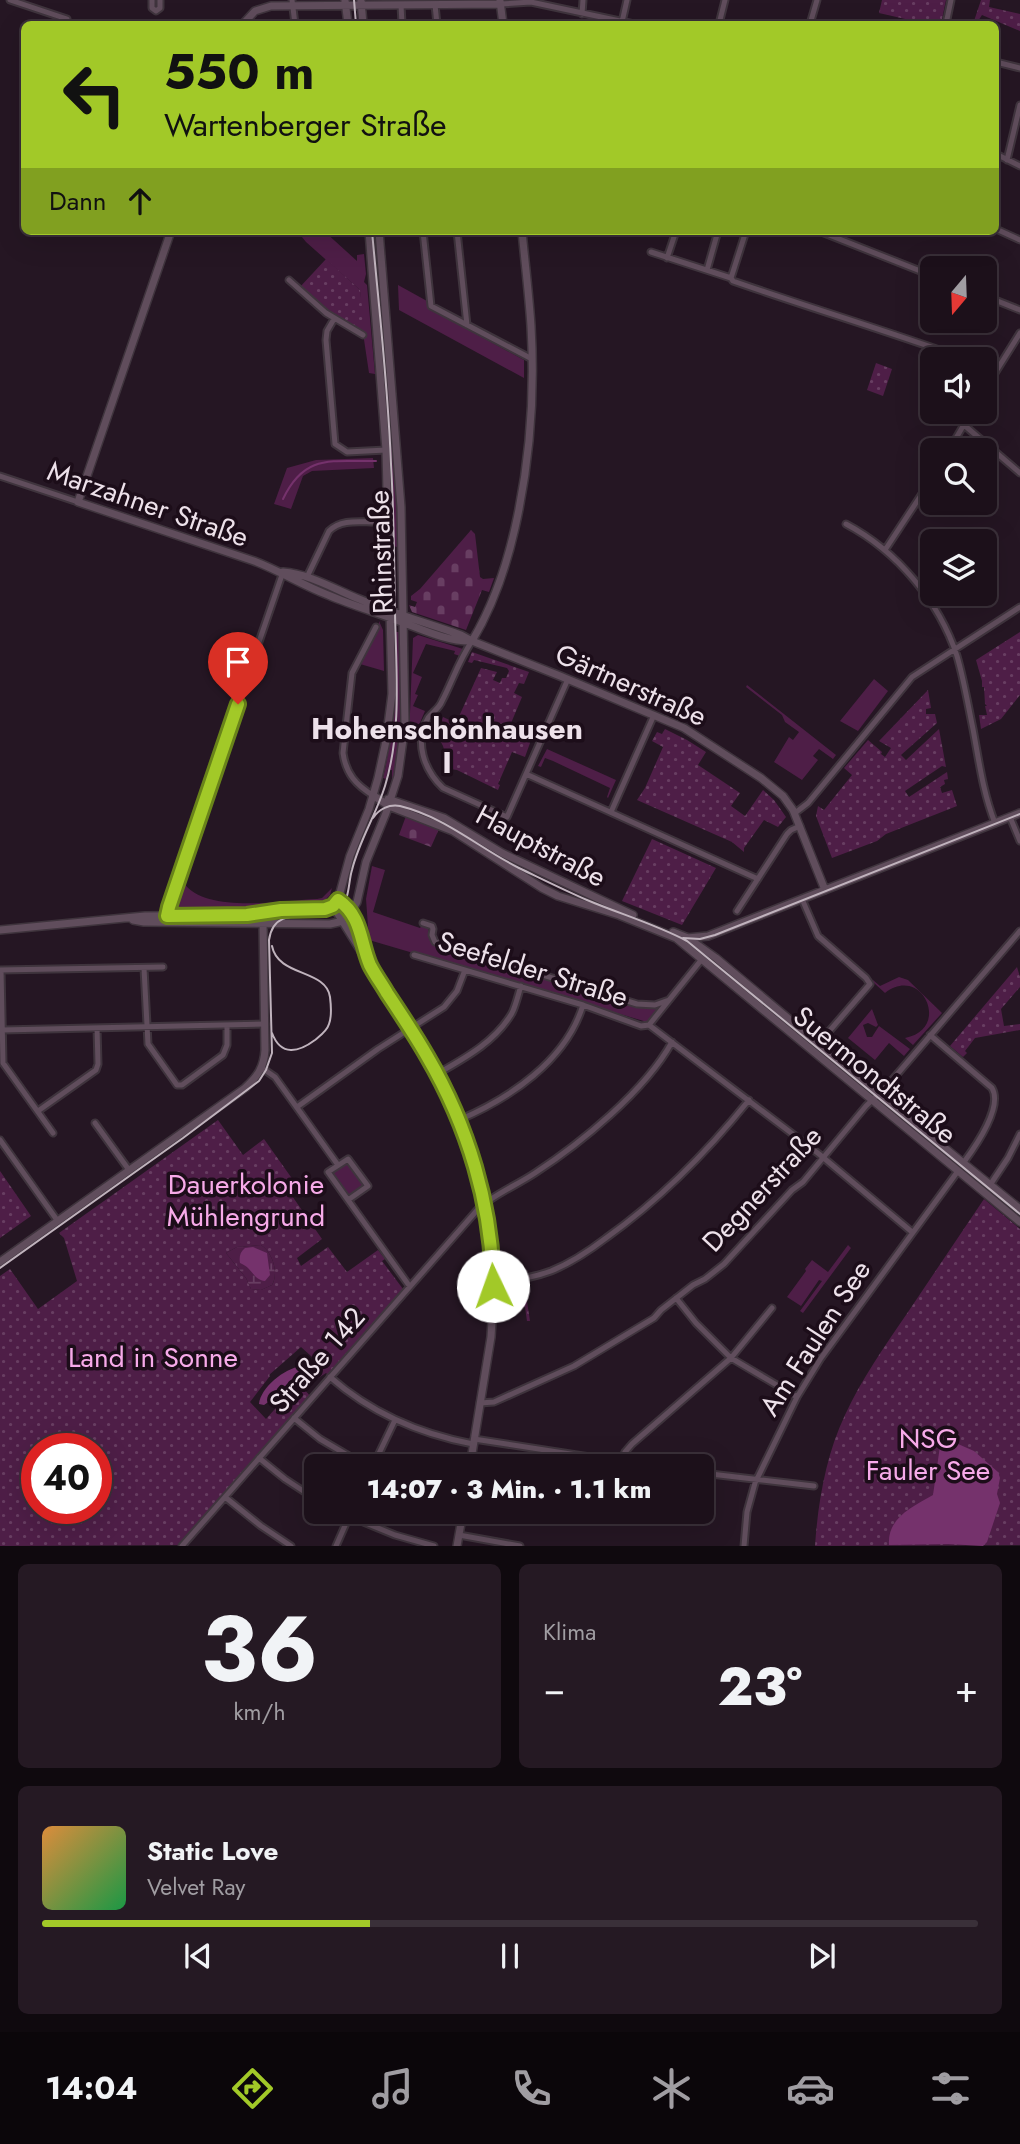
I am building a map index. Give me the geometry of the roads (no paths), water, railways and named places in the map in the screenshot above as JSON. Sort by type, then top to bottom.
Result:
[{"type":"main road","points":[[345,2],[348,21]]},
{"type":"main road","points":[[361,2],[363,21]]},
{"type":"main road","points":[[245,21],[260,8],[293,3],[435,5],[501,2],[503,21]]},
{"type":"main road","points":[[78,502],[170,235]]},
{"type":"main road","name":"Rhinstraße","points":[[336,903],[350,856],[374,796],[391,708],[386,450],[369,235]]},
{"type":"main road","name":"Rhinstraße","points":[[352,911],[359,896],[366,862],[390,802],[405,725],[399,466],[379,235]]},
{"type":"main road","points":[[471,641],[490,608],[500,582],[518,513],[529,442],[531,325],[522,235]]},
{"type":"main road","name":"Marzahner Straße","points":[[78,502],[283,572],[307,577],[389,614]]},
{"type":"main road","name":"Marzahner Straße","points":[[283,572],[293,580],[331,597],[401,617]]},
{"type":"main road","name":"Gärtnerstraße","points":[[401,617],[463,635],[471,641],[691,732],[761,778],[783,796],[795,813],[825,890]]},
{"type":"main road","name":"Hauptstraße","points":[[374,796],[444,818],[496,850],[615,911],[677,939],[702,959]]},
{"type":"main road","name":"Hauptstraße","points":[[390,802],[453,831],[558,895],[615,911],[688,938],[705,949]]},
{"type":"main road","name":"Hauptstraße","points":[[677,939],[708,936],[1020,813]]},
{"type":"main road","points":[[520,874],[525,864]]},
{"type":"main road","points":[[0,930],[54,923],[263,914],[281,910],[325,909],[336,903]]},
{"type":"main road","points":[[336,903],[352,911],[370,965]]},
{"type":"main road","points":[[336,903],[342,920],[438,1074],[459,1119],[484,1203],[493,1281],[491,1337],[472,1454]]},
{"type":"main road","points":[[167,919],[330,924],[342,920],[352,911]]},
{"type":"main road","points":[[0,1262],[245,1088],[262,1068],[265,1057],[263,914]]},
{"type":"main road","points":[[702,959],[708,936]]},
{"type":"main road","name":"Suermondtstraße","points":[[705,949],[1020,1209]]},
{"type":"main road","name":"Suermondtstraße","points":[[702,959],[1020,1222]]},
{"type":"main road","points":[[457,1545],[461,1524]]},
{"type":"street","points":[[10,0],[67,19]]},
{"type":"street","points":[[152,0],[152,8],[156,11],[160,8],[160,0]]},
{"type":"street","points":[[582,14],[583,0]]},
{"type":"street","points":[[622,21],[627,0]]},
{"type":"street","points":[[720,21],[725,0]]},
{"type":"street","points":[[811,21],[817,0]]},
{"type":"street","points":[[947,21],[951,0]]},
{"type":"street","points":[[501,2],[531,2],[617,21]]},
{"type":"street","points":[[293,3],[295,21]]},
{"type":"street","points":[[401,5],[402,21]]},
{"type":"street","points":[[435,5],[437,21]]},
{"type":"street","points":[[999,63],[1020,68]]},
{"type":"street","points":[[1006,159],[1020,105]]},
{"type":"street","points":[[999,156],[1020,166]]},
{"type":"street","points":[[999,230],[1020,240]]},
{"type":"street","points":[[423,235],[431,306],[532,359]]},
{"type":"street","points":[[457,235],[467,325]]},
{"type":"street","points":[[667,258],[675,235]]},
{"type":"street","points":[[707,270],[717,235]]},
{"type":"street","points":[[732,279],[745,235]]},
{"type":"street","points":[[829,235],[920,271]]},
{"type":"street","points":[[650,253],[931,347]]},
{"type":"street","points":[[289,280],[334,319],[363,335]]},
{"type":"street","points":[[998,301],[1020,310]]},
{"type":"street","points":[[334,319],[327,331],[326,340],[335,444],[347,452],[386,450]]},
{"type":"street","points":[[997,369],[1020,333]]},
{"type":"street","points":[[956,438],[964,425],[1020,473]]},
{"type":"street","name":"Marzahner Straße","points":[[0,476],[78,502]]},
{"type":"street","points":[[885,550],[920,497]]},
{"type":"street","points":[[307,577],[334,526],[374,522]]},
{"type":"street","points":[[846,523],[885,550],[908,573],[944,624],[960,666],[984,788],[995,823]]},
{"type":"street","points":[[167,919],[283,572]]},
{"type":"street","points":[[795,813],[808,803],[906,682],[1020,607]]},
{"type":"street","name":"Hauptstraße","points":[[374,796],[356,784],[345,765],[343,753],[352,673],[376,627]]},
{"type":"street","points":[[471,641],[440,705],[431,714],[422,733],[420,745],[435,781],[443,788],[507,817],[568,679]]},
{"type":"street","points":[[611,813],[654,715]]},
{"type":"street","points":[[526,774],[758,879]]},
{"type":"street","points":[[1010,817],[1020,841]]},
{"type":"street","points":[[737,911],[787,834],[800,827]]},
{"type":"street","name":"Suermondtstraße","points":[[802,899],[818,936],[870,984],[819,1044]]},
{"type":"street","name":"Seefelder Straße","points":[[423,923],[432,926],[435,942],[515,968],[636,1004],[655,1005],[669,1000]]},
{"type":"street","name":"Degnerstraße","points":[[481,1403],[494,1402],[574,1367],[640,1328],[724,1264],[792,1190],[803,1182],[1020,931]]},
{"type":"street","name":"Seefelder Straße","points":[[414,955],[583,1005],[641,1026],[649,1025],[702,959]]},
{"type":"street","points":[[53,1133],[3,1063],[0,970],[163,967]]},
{"type":"street","points":[[144,968],[147,1042],[150,1050],[177,1085],[182,1086],[223,1055],[227,1045],[227,1025]]},
{"type":"street","points":[[297,1107],[378,1049],[434,1015],[452,999],[465,970]]},
{"type":"street","points":[[438,1074],[474,1053],[499,1029],[512,1014],[521,986]]},
{"type":"street","points":[[459,1119],[496,1103],[534,1075],[568,1038],[583,1005]]},
{"type":"street","points":[[2,1030],[265,1024]]},
{"type":"street","points":[[649,1025],[822,1157],[912,1232]]},
{"type":"street","points":[[38,1111],[96,1070],[97,1028]]},
{"type":"street","points":[[930,1035],[995,1093],[996,1100],[987,1122],[964,1162]]},
{"type":"street","name":"Straße 142","points":[[186,1544],[484,1203],[534,1173],[592,1130],[636,1088],[672,1042]]},
{"type":"street","points":[[262,1068],[275,1077],[338,1165]]},
{"type":"street","points":[[493,1281],[514,1280],[549,1272],[598,1244],[629,1222],[667,1189],[720,1136],[749,1100]]},
{"type":"street","points":[[95,1123],[129,1170]]},
{"type":"street","points":[[990,1185],[1020,1134]]},
{"type":"street","points":[[0,1140],[57,1220]]},
{"type":"street","points":[[348,1200],[368,1186],[348,1158],[328,1172],[348,1200],[410,1286]]},
{"type":"street","name":"Am Faulen See","points":[[744,1545],[747,1512],[757,1479],[797,1397],[821,1358],[958,1171]]},
{"type":"street","points":[[677,1298],[696,1324],[731,1358],[797,1397]]},
{"type":"street","points":[[624,1454],[632,1444],[731,1358],[772,1308]]},
{"type":"street","points":[[330,1377],[356,1398],[395,1420],[428,1433],[562,1454]]},
{"type":"street","points":[[294,1418],[320,1439],[346,1454]]},
{"type":"street","points":[[379,1454],[395,1420]]},
{"type":"street","points":[[259,1458],[304,1491]]},
{"type":"street","points":[[714,1474],[814,1486]]},
{"type":"street","points":[[225,1497],[261,1526],[291,1545]]},
{"type":"street","points":[[335,1545],[346,1524]]},
{"type":"street","points":[[370,1524],[395,1535],[434,1545]]},
{"type":"street","points":[[459,1535],[520,1545]]},
{"type":"waterway","points":[[283,499],[292,484],[310,467],[333,461],[376,461]]},
{"type":"tram line","points":[[354,0],[356,21]]},
{"type":"tram line","points":[[0,1268],[259,1081],[272,1053],[269,940],[273,928],[289,917],[330,915],[343,906],[347,896],[355,859],[385,786],[396,722],[390,435],[372,235]]},
{"type":"tram line","points":[[373,818],[381,810],[392,806],[416,811],[447,825],[504,860],[545,880],[687,941],[1020,1214]]},
{"type":"tram line","points":[[683,938],[700,939],[715,935],[1020,814]]},
{"type":"tram line","points":[[272,946],[283,963],[327,988],[331,1010],[325,1031],[303,1047],[285,1049],[272,1033]]},
{"type":"district","name":"Hohenschönhausen I","points":[[447,745]]},
{"type":"park label","name":"Dauerkolonie Mühlengrund","points":[[246,1200]]},
{"type":"park label","name":"Land in Sonne","points":[[153,1357]]},
{"type":"park label","name":"NSG Fauler See","points":[[928,1454]]}]
